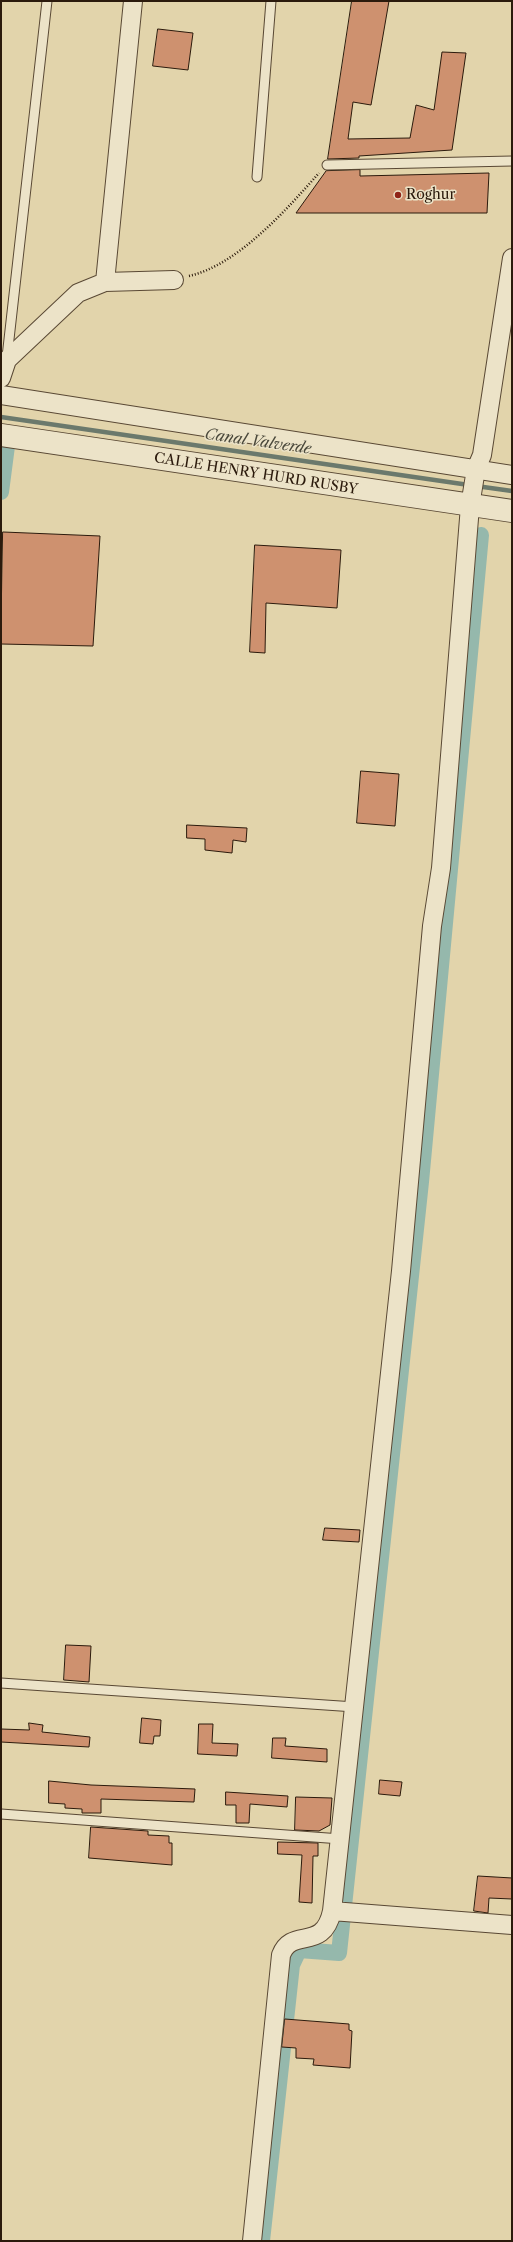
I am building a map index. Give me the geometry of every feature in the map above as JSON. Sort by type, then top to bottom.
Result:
[{"type":"street","points":[[105,282],[133,1]]},
{"type":"street","points":[[252,2241],[281,1955],[284,1947],[290,1942],[315,1937],[323,1932],[329,1924],[332,1911],[341,1839],[414,1138],[432,926],[441,868],[473,487],[482,454],[512,258]]},
{"type":"street","points":[[1,378],[7,360],[78,293],[105,282],[174,280]]},
{"type":"street","name":"CALLE HENRY HURD RUSBY","points":[[1,395],[473,487],[512,511]]},
{"type":"street","name":"CALLE HENRY HURD RUSBY","points":[[1,435],[473,487],[512,475]]},
{"type":"street","points":[[332,1911],[512,1925]]},
{"type":"lane","points":[[7,360],[48,1]]},
{"type":"lane","points":[[257,177],[271,1]]},
{"type":"lane","points":[[326,165],[512,161]]},
{"type":"lane","points":[[1,1683],[355,1707]]},
{"type":"lane","points":[[1,1814],[341,1839]]},
{"type":"path","points":[[174,280],[203,273],[232,255],[276,222],[326,165]]},
{"type":"building","points":[[352,1],[389,1],[371,105],[353,102],[348,139],[410,138],[416,105],[434,110],[442,52],[466,53],[452,150],[359,156],[359,158],[328,159]]},
{"type":"building","points":[[158,29],[193,33],[188,70],[153,66]]},
{"type":"building","name":"Roghur","points":[[360,170],[360,176],[489,173],[487,213],[296,213],[326,171]]},
{"type":"building","points":[[3,532],[100,536],[93,646],[1,644]]},
{"type":"building","points":[[255,545],[341,550],[337,608],[266,603],[265,653],[250,652]]},
{"type":"building","points":[[361,771],[399,774],[395,826],[357,823]]},
{"type":"building","points":[[187,825],[247,828],[246,842],[233,840],[232,853],[205,850],[205,839],[187,838]]},
{"type":"building","points":[[325,1528],[360,1530],[359,1542],[323,1540]]},
{"type":"building","points":[[66,1645],[91,1646],[89,1682],[64,1680]]},
{"type":"building","points":[[142,1718],[161,1720],[160,1736],[154,1736],[153,1744],[140,1743]]},
{"type":"building","points":[[29,1723],[43,1725],[42,1732],[90,1737],[89,1747],[1,1742],[1,1729],[29,1730]]},
{"type":"building","points":[[199,1724],[213,1724],[212,1743],[238,1744],[237,1756],[198,1754]]},
{"type":"building","points":[[273,1738],[286,1738],[285,1746],[327,1749],[327,1762],[272,1758]]},
{"type":"building","points":[[380,1780],[402,1782],[400,1796],[379,1794]]},
{"type":"building","points":[[49,1781],[91,1785],[195,1789],[194,1802],[101,1799],[101,1813],[82,1813],[82,1809],[65,1808],[65,1804],[49,1803]]},
{"type":"building","points":[[226,1792],[288,1796],[287,1807],[250,1804],[249,1823],[236,1823],[236,1805],[226,1805]]},
{"type":"building","points":[[296,1797],[332,1798],[330,1825],[319,1831],[295,1830]]},
{"type":"building","points":[[91,1827],[148,1831],[148,1835],[169,1836],[169,1843],[172,1843],[172,1865],[89,1858]]},
{"type":"building","points":[[278,1842],[318,1843],[318,1856],[313,1856],[312,1903],[299,1902],[302,1855],[278,1854]]},
{"type":"building","points":[[478,1876],[512,1878],[512,1899],[489,1898],[488,1913],[474,1911]]},
{"type":"building","points":[[285,2019],[349,2024],[349,2030],[352,2031],[350,2068],[313,2065],[314,2059],[296,2058],[296,2048],[282,2047]]},
{"type":"waterway","name":"Canal Valverde","points":[[1,417],[469,485]]},
{"type":"waterway","points":[[1,492],[7,446]]},
{"type":"waterway","name":"Canal Valverde","points":[[476,486],[512,491]]},
{"type":"waterway","points":[[262,2241],[292,1965],[299,1950],[339,1953],[421,1182],[481,535]]},
{"type":"place","name":"Roghur","points":[[398,195]]}]
